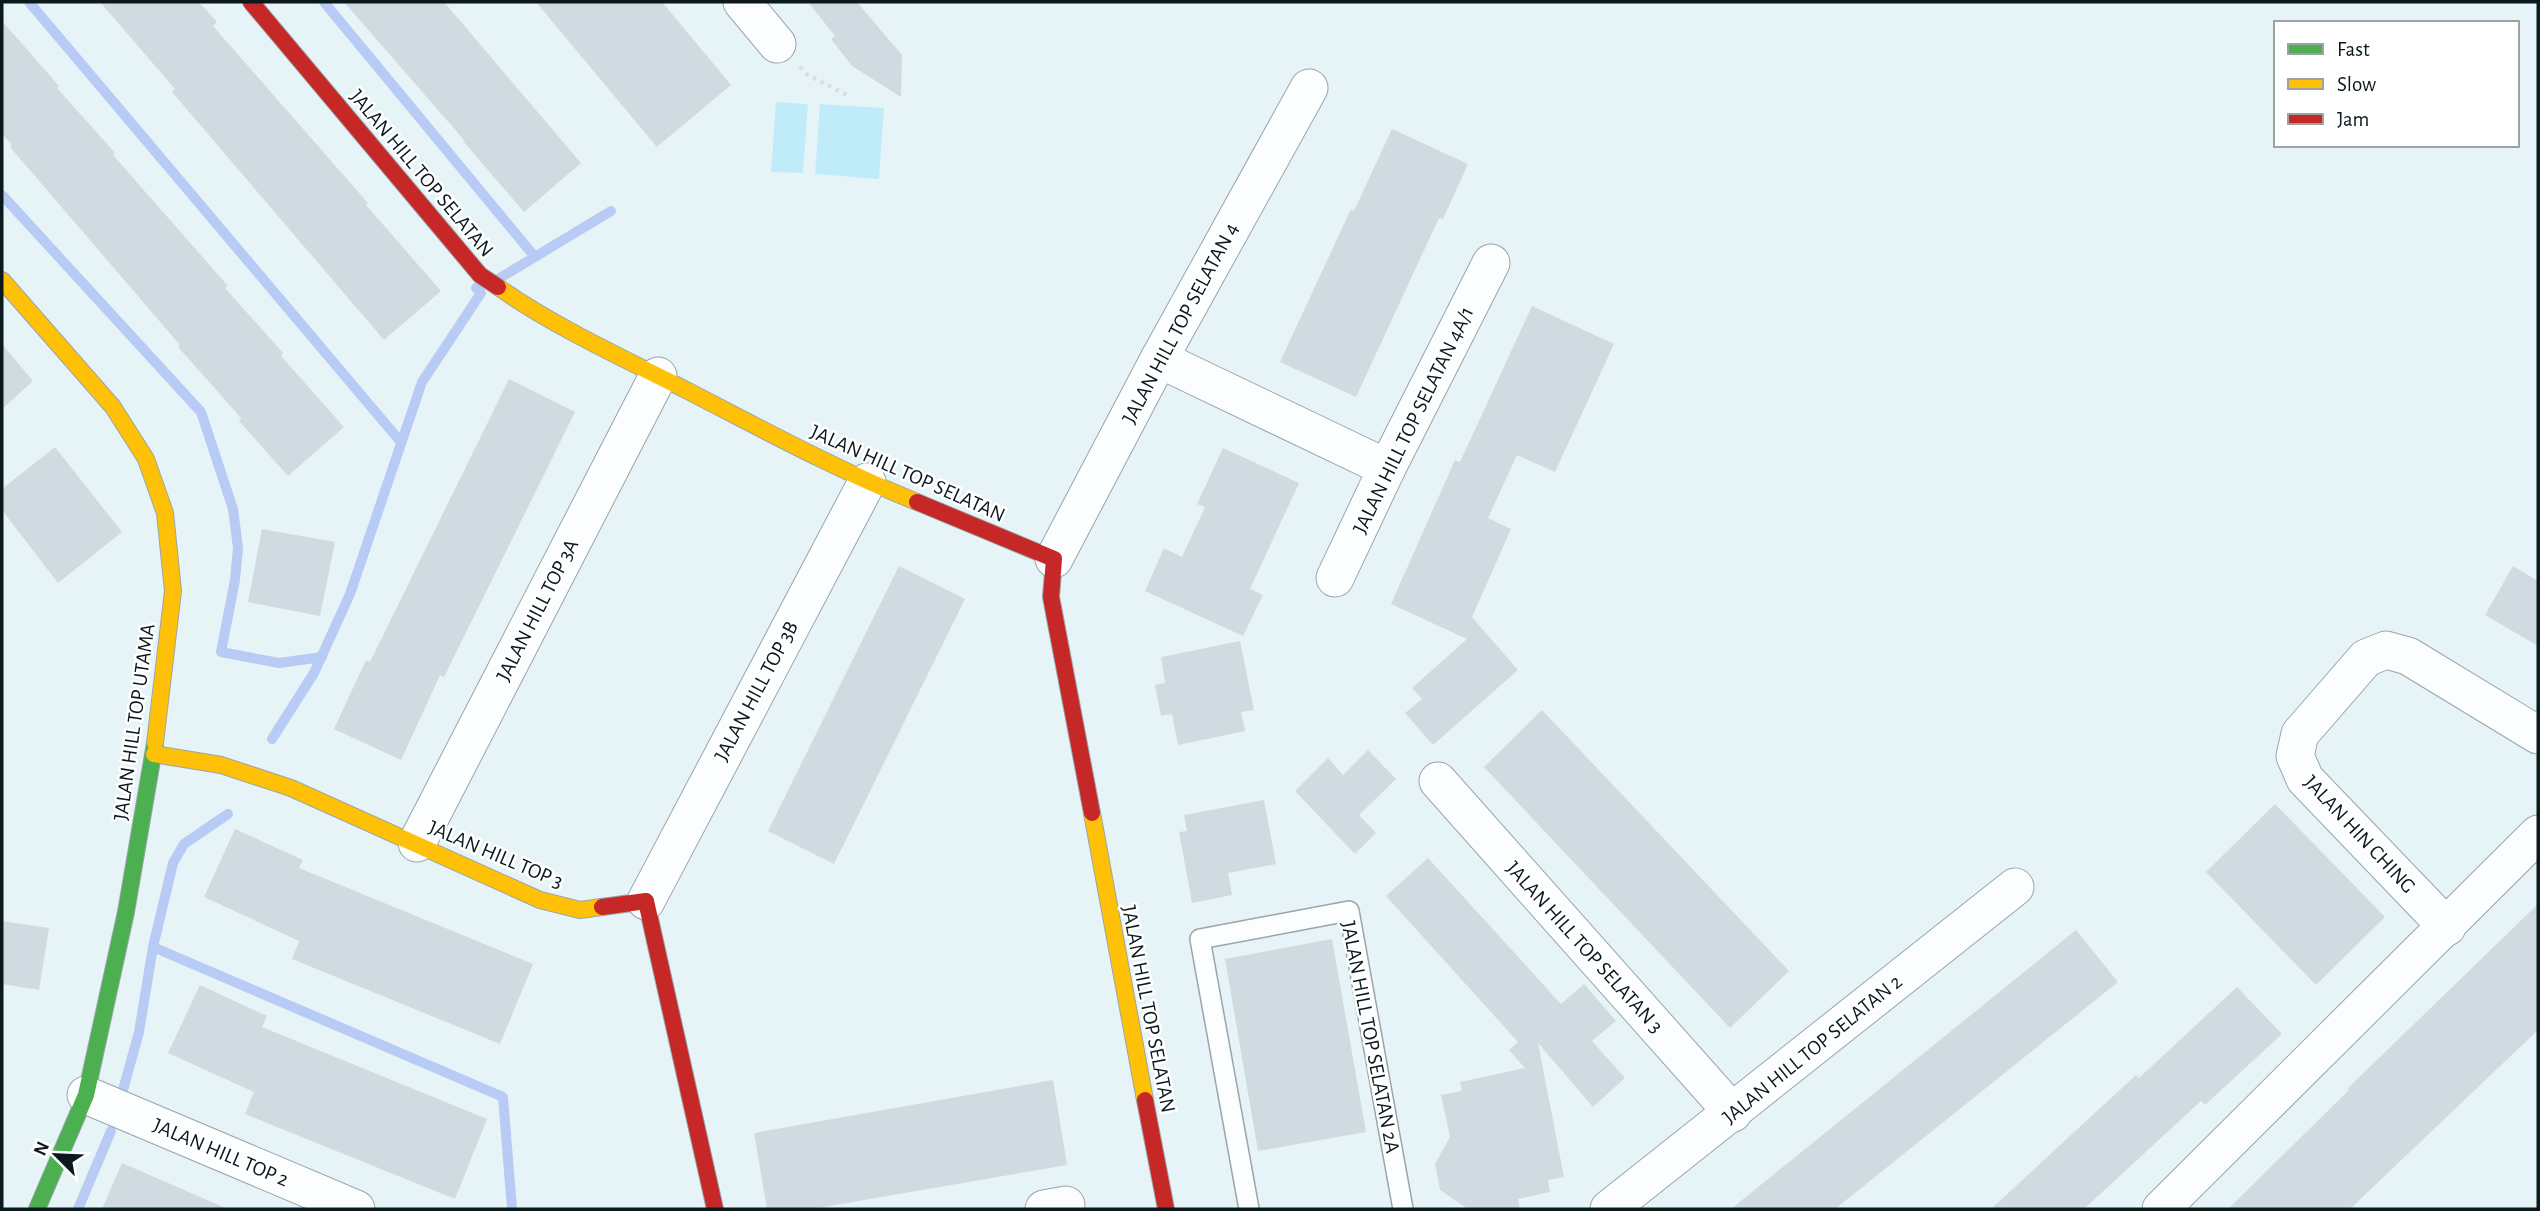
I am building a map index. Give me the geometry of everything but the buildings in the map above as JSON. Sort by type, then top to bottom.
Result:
[{"type":"street","name":"JALAN HILL TOP SELATAN","points":[[251,2],[480,275],[520,303],[867,482],[1054,559],[1051,597],[1166,1209]]},
{"type":"street","points":[[742,2],[777,44]]},
{"type":"street","name":"JALAN HILL TOP SELATAN 4","points":[[1054,559],[1159,359],[1309,88]]},
{"type":"street","name":"JALAN HILL TOP SELATAN 4A/1","points":[[1335,578],[1387,468],[1491,263]]},
{"type":"street","name":"JALAN HILL TOP UTAMA","points":[[2,280],[113,407],[146,459],[165,513],[173,591],[154,754],[126,912],[86,1095],[37,1209]]},
{"type":"street","points":[[1159,359],[1387,468]]},
{"type":"street","name":"JALAN HILL TOP 3A","points":[[417,843],[658,376]]},
{"type":"street","name":"JALAN HILL TOP 3B","points":[[646,901],[867,482]]},
{"type":"street","name":"JALAN HIN CHING","points":[[2447,927],[2305,779],[2295,756],[2300,734],[2366,658],[2386,650],[2408,656],[2538,735]]},
{"type":"street","name":"JALAN HILL TOP 3","points":[[154,754],[221,765],[291,788],[540,900],[580,910],[646,901]]},
{"type":"street","name":"JALAN HILL TOP SELATAN 3","points":[[1438,781],[1733,1112]]},
{"type":"street","points":[[2161,1209],[2538,834]]},
{"type":"street","name":"JALAN HILL TOP SELATAN 2","points":[[1609,1209],[2015,887]]},
{"type":"street","points":[[646,901],[715,1209]]},
{"type":"street","name":"JALAN HILL TOP 2","points":[[86,1095],[356,1209]]},
{"type":"lane","name":"JALAN HILL TOP SELATAN 2A","points":[[1249,1209],[1200,939],[1349,911],[1403,1209]]},
{"type":"path","points":[[777,44],[808,75],[849,96]]},
{"type":"shaded area","points":[[776,102],[808,104],[803,173],[771,172]]},
{"type":"shaded area","points":[[820,104],[884,108],[879,179],[815,174]]},
{"type":"waterway","points":[[29,2],[400,441]]},
{"type":"waterway","points":[[324,2],[535,257]]},
{"type":"waterway","points":[[2,195],[201,412],[233,509],[238,548],[235,580],[221,652],[279,663],[322,657]]},
{"type":"waterway","points":[[500,278],[611,211]]},
{"type":"waterway","points":[[272,739],[314,673],[350,594],[422,382],[481,293],[476,288]]},
{"type":"waterway","points":[[123,1090],[139,1032],[153,947],[173,863],[184,844],[228,814]]},
{"type":"waterway","points":[[153,947],[503,1097],[512,1209]]},
{"type":"waterway","points":[[78,1209],[111,1131]]},
{"type":"traffic: fast","points":[[37,1209],[86,1095],[126,912],[155,743]]},
{"type":"traffic: slow","points":[[2,280],[113,407],[146,459],[165,513],[173,591],[155,743]]},
{"type":"traffic: slow","points":[[498,287],[566,329],[614,354],[829,463],[917,502]]},
{"type":"traffic: slow","points":[[154,754],[221,765],[291,788],[540,900],[580,910],[602,907]]},
{"type":"traffic: slow","points":[[1092,813],[1145,1100]]},
{"type":"traffic: jam","points":[[251,2],[480,275],[498,287]]},
{"type":"traffic: jam","points":[[917,502],[1054,559],[1051,597],[1092,813]]},
{"type":"traffic: jam","points":[[602,907],[646,901],[715,1209]]},
{"type":"traffic: jam","points":[[1145,1100],[1166,1209]]}]
